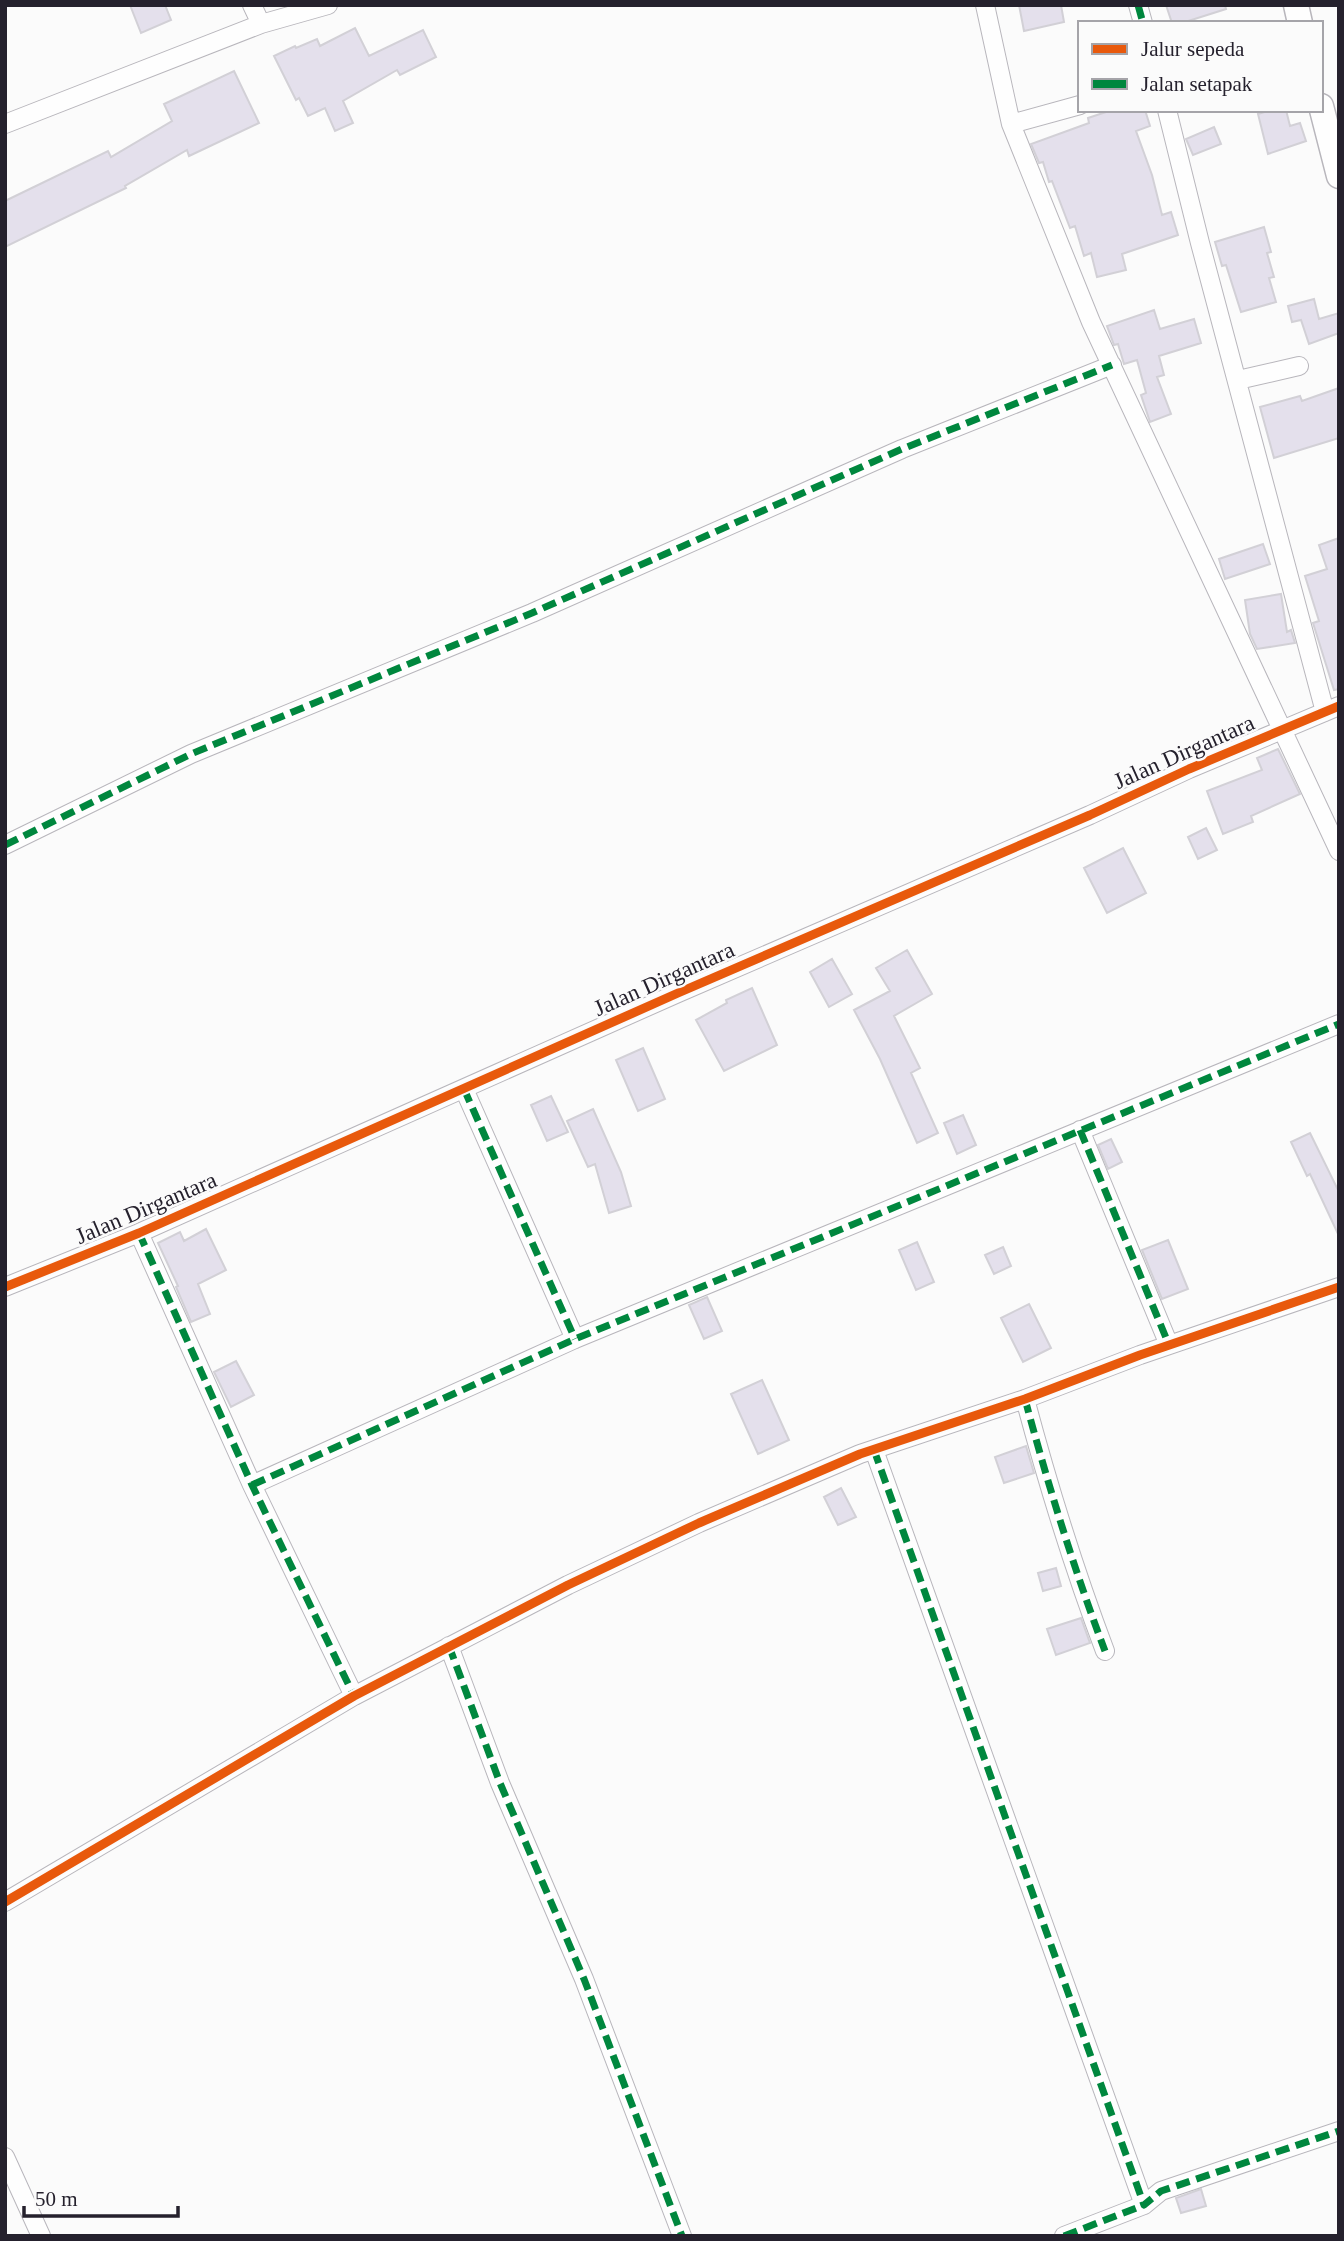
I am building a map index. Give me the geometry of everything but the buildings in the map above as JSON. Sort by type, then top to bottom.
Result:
[{"type":"street","points":[[252,5],[261,24]]},
{"type":"street","points":[[5,124],[261,24],[328,5]]},
{"type":"street","points":[[985,5],[1011,124],[1091,322],[1339,851]]},
{"type":"street","points":[[1011,124],[1078,106]]},
{"type":"street","points":[[1167,112],[1200,243],[1332,709]]},
{"type":"street","points":[[1323,112],[1339,176]]},
{"type":"street","points":[[5,845],[191,754],[532,613],[902,449],[1112,365]]},
{"type":"street","points":[[1238,380],[1299,366]]},
{"type":"street","name":"Jalan Dirgantara","points":[[5,1287],[139,1233],[1332,709]]},
{"type":"street","points":[[252,1485],[575,1339],[1339,1024]]},
{"type":"street","points":[[464,1089],[575,1339]]},
{"type":"street","points":[[1080,1130],[1169,1345]]},
{"type":"street","points":[[139,1233],[252,1485],[354,1696]]},
{"type":"street","points":[[5,1902],[354,1696],[568,1584],[699,1523],[874,1450],[1026,1399],[1169,1345],[1339,1287]]},
{"type":"street","points":[[1026,1399],[1047,1481],[1085,1599],[1105,1651]]},
{"type":"street","points":[[874,1450],[1144,2205]]},
{"type":"street","points":[[449,1646],[500,1783],[584,1979],[682,2236]]},
{"type":"street","points":[[1065,2236],[1144,2205],[1161,2191],[1339,2131]]},
{"type":"street","points":[[5,2157],[41,2236]]},
{"type":"marked path","points":[[1138,5],[1142,21]]},
{"type":"marked path","points":[[5,845],[191,754],[532,613],[902,449],[1112,365]]},
{"type":"marked path","points":[[252,1485],[575,1339],[1339,1024]]},
{"type":"marked path","points":[[464,1089],[575,1339]]},
{"type":"marked path","points":[[1080,1130],[1169,1345]]},
{"type":"marked path","points":[[139,1233],[252,1485],[354,1696]]},
{"type":"marked path","points":[[1025,1399],[1062,1526],[1105,1651]]},
{"type":"marked path","points":[[874,1450],[1144,2205],[1161,2191],[1339,2131]]},
{"type":"marked path","points":[[449,1646],[500,1783],[584,1979],[682,2236]]},
{"type":"marked path","points":[[1064,2236],[1144,2205]]},
{"type":"cycle path","points":[[5,1287],[139,1233],[678,993],[1339,706]]},
{"type":"cycle path","points":[[5,1902],[354,1696],[568,1585],[699,1523],[860,1454],[1025,1399],[1140,1355],[1339,1287]]}]
